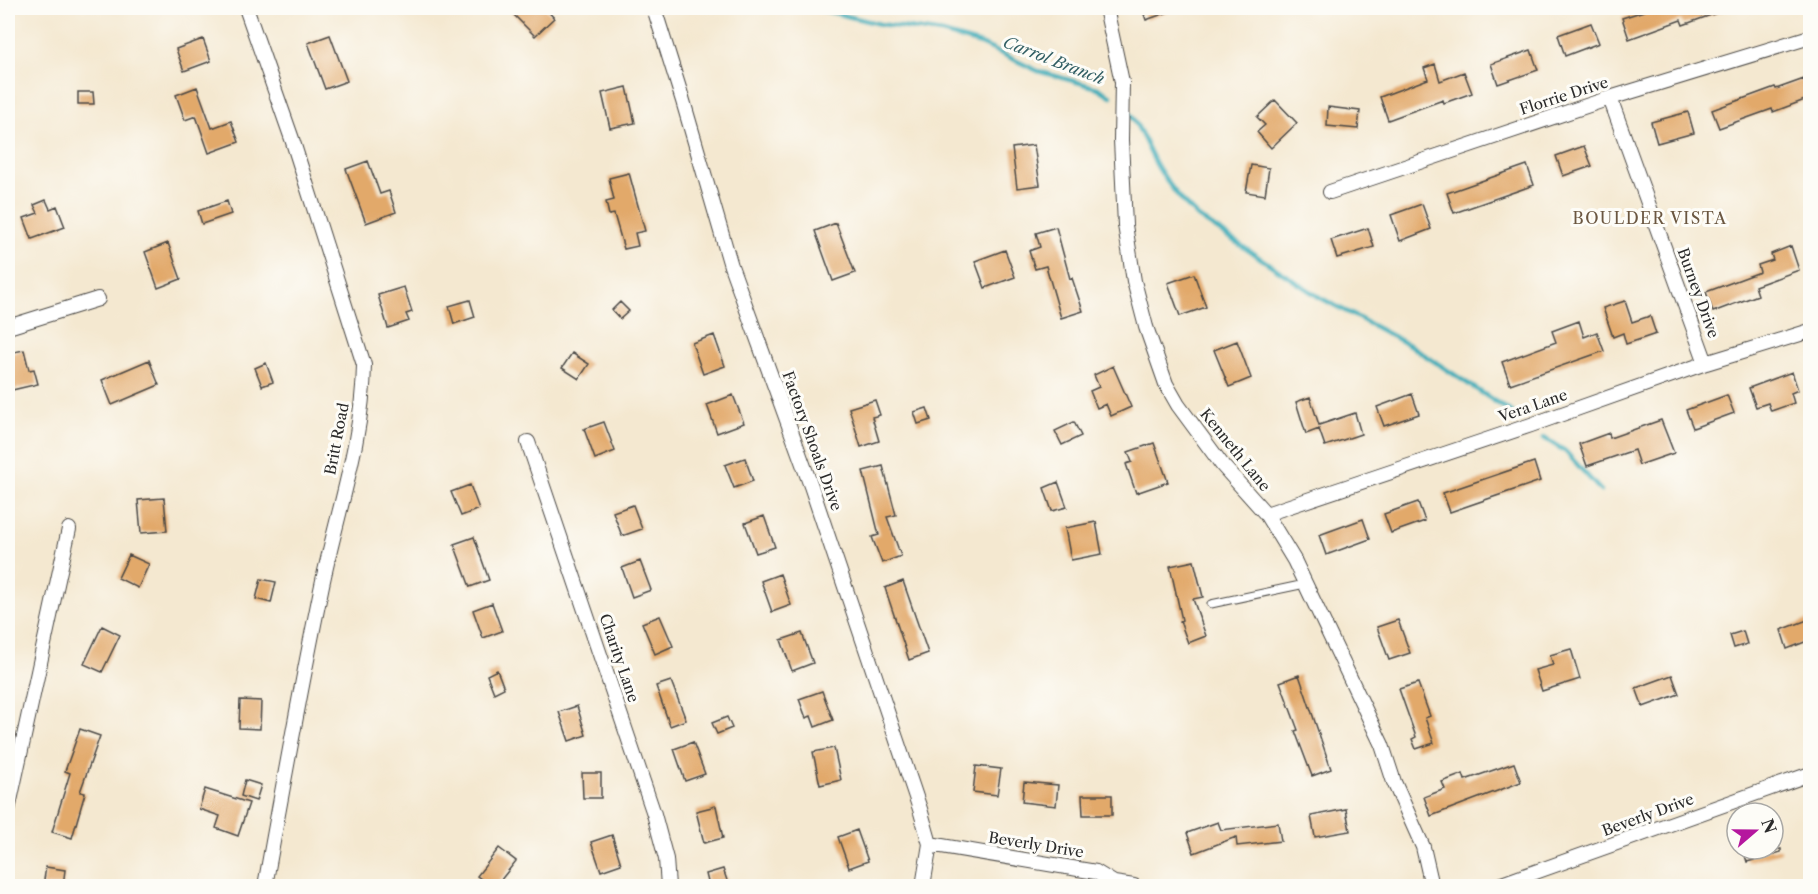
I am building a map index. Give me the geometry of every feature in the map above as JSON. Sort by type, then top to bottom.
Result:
[{"type":"street","name":"Britt Road","points":[[246,8],[292,139],[364,365],[356,440],[322,585],[265,886]]},
{"type":"street","name":"Factory Shoals Drive","points":[[654,8],[731,266],[811,486],[920,809],[930,844],[923,886]]},
{"type":"street","name":"Kenneth Lane","points":[[1106,8],[1122,82],[1121,140],[1125,225],[1134,280],[1146,327],[1166,384],[1178,405],[1223,466],[1266,514],[1293,560],[1382,746],[1394,782],[1423,847],[1432,886]]},
{"type":"street","name":"Florrie Drive","points":[[1330,192],[1610,98],[1810,37]]},
{"type":"street","name":"Burney Drive","points":[[1610,98],[1706,363]]},
{"type":"street","points":[[8,327],[98,299]]},
{"type":"street","name":"Vera Lane","points":[[1266,514],[1706,363],[1810,331]]},
{"type":"street","name":"Charity Lane","points":[[528,442],[654,814],[666,859],[668,886]]},
{"type":"street","points":[[8,810],[69,529]]},
{"type":"street","name":"Beverly Drive","points":[[1496,886],[1809,779]]},
{"type":"street","name":"Beverly Drive","points":[[930,844],[1096,872],[1114,883],[1134,886]]},
{"type":"lane","points":[[1211,604],[1305,585]]},
{"type":"building","points":[[507,8],[545,8],[554,18],[535,36]]},
{"type":"building","points":[[1142,8],[1177,8],[1177,9],[1146,20]]},
{"type":"building","points":[[1653,8],[1728,9],[1683,25],[1681,20],[1629,39],[1622,18]]},
{"type":"building","points":[[1591,23],[1599,43],[1565,56],[1558,35]]},
{"type":"building","points":[[330,35],[347,81],[325,89],[308,43]]},
{"type":"building","points":[[203,39],[211,61],[184,71],[176,49]]},
{"type":"building","points":[[1531,50],[1538,70],[1498,84],[1491,64]]},
{"type":"building","points":[[1435,64],[1440,81],[1464,72],[1472,93],[1444,103],[1443,100],[1388,120],[1380,97],[1428,79],[1424,68]]},
{"type":"building","points":[[1804,79],[1810,98],[1719,128],[1712,110]]},
{"type":"building","points":[[197,87],[212,128],[231,121],[239,142],[209,153],[196,116],[185,120],[176,95]]},
{"type":"building","points":[[627,87],[635,123],[610,128],[602,93]]},
{"type":"building","points":[[78,92],[93,92],[94,104],[78,104]]},
{"type":"building","points":[[1275,100],[1297,123],[1271,148],[1257,132],[1265,125],[1257,117]]},
{"type":"building","points":[[1328,107],[1360,111],[1358,129],[1327,126]]},
{"type":"building","points":[[1688,112],[1694,133],[1657,143],[1651,122]]},
{"type":"building","points":[[1034,145],[1040,185],[1017,188],[1012,148]]},
{"type":"building","points":[[1584,146],[1592,166],[1563,176],[1556,156]]},
{"type":"building","points":[[368,161],[380,194],[389,191],[396,212],[366,223],[346,169]]},
{"type":"building","points":[[1251,165],[1269,168],[1265,195],[1246,192]]},
{"type":"building","points":[[1527,165],[1534,185],[1454,213],[1447,193]]},
{"type":"building","points":[[629,173],[645,231],[635,233],[638,246],[624,249],[614,214],[609,215],[606,202],[614,200],[609,178]]},
{"type":"building","points":[[46,200],[50,209],[57,206],[65,227],[32,239],[24,218],[38,213],[34,205]]},
{"type":"building","points":[[227,201],[231,214],[202,224],[198,211]]},
{"type":"building","points":[[1422,204],[1431,229],[1400,241],[1391,215]]},
{"type":"building","points":[[836,223],[855,273],[833,281],[815,231]]},
{"type":"building","points":[[1056,227],[1070,279],[1072,278],[1083,311],[1061,318],[1046,266],[1035,269],[1029,251],[1040,247],[1036,233]]},
{"type":"building","points":[[1368,228],[1374,247],[1337,258],[1331,240]]},
{"type":"building","points":[[168,243],[181,279],[158,288],[145,252]]},
{"type":"building","points":[[1791,246],[1799,270],[1755,286],[1758,295],[1713,312],[1706,292],[1760,272],[1758,265],[1773,260],[1771,254]]},
{"type":"building","points":[[1005,250],[1015,277],[985,288],[975,261]]},
{"type":"building","points":[[1194,274],[1206,307],[1180,316],[1168,283]]},
{"type":"building","points":[[404,287],[412,312],[406,314],[409,321],[388,328],[378,295]]},
{"type":"building","points":[[470,300],[475,317],[454,324],[449,306]]},
{"type":"building","points":[[1625,301],[1632,322],[1650,316],[1656,334],[1626,344],[1623,333],[1613,337],[1603,308]]},
{"type":"building","points":[[620,302],[629,311],[620,319],[612,310]]},
{"type":"building","points":[[1579,321],[1584,337],[1597,332],[1604,351],[1510,384],[1502,362],[1556,342],[1552,331]]},
{"type":"building","points":[[714,335],[725,366],[703,374],[692,343]]},
{"type":"building","points":[[1237,341],[1251,378],[1229,387],[1214,350]]},
{"type":"building","points":[[24,350],[29,370],[34,369],[38,384],[8,391],[8,353]]},
{"type":"building","points":[[572,353],[589,364],[579,379],[562,368]]},
{"type":"building","points":[[149,360],[159,385],[112,405],[102,380]]},
{"type":"building","points":[[266,363],[273,382],[262,386],[255,368]]},
{"type":"building","points":[[1113,366],[1131,407],[1111,416],[1106,404],[1097,408],[1090,391],[1099,387],[1094,375]]},
{"type":"building","points":[[1792,372],[1798,390],[1791,393],[1794,403],[1771,411],[1768,403],[1756,407],[1749,388]]},
{"type":"building","points":[[1412,394],[1419,414],[1384,426],[1377,407]]},
{"type":"building","points":[[733,395],[744,423],[717,433],[707,405]]},
{"type":"building","points":[[1727,395],[1734,413],[1693,428],[1686,410]]},
{"type":"building","points":[[1310,397],[1319,425],[1355,413],[1361,434],[1325,446],[1319,429],[1306,434],[1296,402]]},
{"type":"building","points":[[875,400],[880,415],[872,417],[879,441],[861,447],[849,408]]},
{"type":"building","points":[[927,408],[931,420],[918,424],[914,412]]},
{"type":"building","points":[[1661,420],[1674,453],[1639,465],[1634,450],[1587,466],[1579,444],[1609,433],[1610,438]]},
{"type":"building","points":[[604,422],[615,451],[595,459],[584,429]]},
{"type":"building","points":[[1074,422],[1081,436],[1062,445],[1055,431]]},
{"type":"building","points":[[1154,443],[1168,482],[1136,493],[1126,464],[1132,462],[1128,452]]},
{"type":"building","points":[[745,458],[753,481],[734,488],[725,465]]},
{"type":"building","points":[[1534,462],[1540,481],[1450,512],[1443,493]]},
{"type":"building","points":[[883,466],[896,515],[887,517],[901,556],[882,563],[872,537],[879,535],[863,471]]},
{"type":"building","points":[[1058,482],[1067,507],[1052,511],[1044,488]]},
{"type":"building","points":[[470,485],[479,509],[461,516],[451,492]]},
{"type":"building","points":[[164,498],[167,531],[141,533],[138,500]]},
{"type":"building","points":[[1418,502],[1425,521],[1391,533],[1384,514]]},
{"type":"building","points":[[633,505],[642,529],[622,536],[613,512]]},
{"type":"building","points":[[764,516],[775,547],[756,553],[745,523]]},
{"type":"building","points":[[1363,519],[1370,539],[1326,555],[1319,535]]},
{"type":"building","points":[[1096,522],[1102,554],[1071,560],[1065,528]]},
{"type":"building","points":[[474,537],[489,580],[470,587],[454,544]]},
{"type":"building","points":[[129,555],[149,564],[138,588],[118,578]]},
{"type":"building","points":[[640,561],[651,590],[632,597],[622,568]]},
{"type":"building","points":[[1194,561],[1203,597],[1193,599],[1206,636],[1188,643],[1180,621],[1182,620],[1170,566]]},
{"type":"building","points":[[780,574],[791,605],[772,612],[761,581]]},
{"type":"building","points":[[261,579],[276,582],[271,603],[256,599]]},
{"type":"building","points":[[903,581],[928,653],[909,660],[885,588]]},
{"type":"building","points":[[492,603],[502,631],[483,638],[473,610]]},
{"type":"building","points":[[660,616],[673,646],[655,654],[642,623]]},
{"type":"building","points":[[1810,619],[1810,640],[1787,649],[1781,630]]},
{"type":"building","points":[[1398,620],[1410,653],[1389,660],[1377,627]]},
{"type":"building","points":[[102,626],[120,635],[102,672],[84,664]]},
{"type":"building","points":[[1743,631],[1747,644],[1734,648],[1730,635]]},
{"type":"building","points":[[802,633],[813,663],[792,671],[781,640]]},
{"type":"building","points":[[1571,649],[1580,679],[1542,691],[1535,670],[1553,665],[1550,655]]},
{"type":"building","points":[[497,670],[504,688],[494,693],[487,675]]},
{"type":"building","points":[[1299,675],[1331,769],[1312,776],[1280,682]]},
{"type":"building","points":[[1672,675],[1679,694],[1643,707],[1636,688]]},
{"type":"building","points":[[671,681],[686,720],[670,726],[656,686]]},
{"type":"building","points":[[1418,683],[1430,716],[1425,718],[1434,743],[1416,749],[1412,739],[1416,737],[1399,689]]},
{"type":"building","points":[[822,691],[833,720],[815,727],[811,716],[806,718],[799,699]]},
{"type":"building","points":[[240,700],[261,701],[260,729],[239,728]]},
{"type":"building","points":[[577,706],[586,735],[569,741],[559,712]]},
{"type":"building","points":[[727,717],[732,728],[717,734],[712,723]]},
{"type":"building","points":[[80,729],[100,736],[80,792],[85,793],[72,838],[52,832],[70,773],[65,771]]},
{"type":"building","points":[[693,742],[705,774],[685,781],[674,749]]},
{"type":"building","points":[[834,748],[841,780],[820,785],[813,752]]},
{"type":"building","points":[[1514,763],[1521,782],[1431,816],[1424,797],[1445,789],[1442,782],[1463,774],[1465,780]]},
{"type":"building","points":[[976,766],[1001,769],[997,795],[973,792]]},
{"type":"building","points":[[582,773],[601,773],[601,798],[583,798]]},
{"type":"building","points":[[245,780],[261,785],[256,801],[241,796]]},
{"type":"building","points":[[1024,782],[1058,785],[1056,806],[1022,802]]},
{"type":"building","points":[[205,789],[249,803],[238,836],[216,828],[220,816],[199,809]]},
{"type":"building","points":[[1082,795],[1112,795],[1112,815],[1083,815]]},
{"type":"building","points":[[716,806],[723,838],[704,843],[696,811]]},
{"type":"building","points":[[1346,809],[1350,831],[1315,837],[1311,816]]},
{"type":"building","points":[[1218,822],[1221,830],[1278,823],[1281,841],[1237,846],[1236,837],[1194,853],[1187,833]]},
{"type":"building","points":[[857,830],[868,861],[849,868],[838,837]]},
{"type":"building","points":[[612,835],[621,864],[601,871],[591,842]]},
{"type":"building","points":[[499,848],[516,861],[496,886],[491,886],[477,876]]},
{"type":"building","points":[[46,867],[65,870],[63,886],[43,886]]},
{"type":"building","points":[[723,869],[729,886],[709,886],[706,874]]},
{"type":"waterway","name":"Carrol Branch","points":[[814,8],[880,24],[942,33],[981,44],[1038,71],[1098,88],[1111,96]]},
{"type":"waterway","points":[[1130,114],[1163,176],[1198,217],[1319,297],[1411,346],[1520,418]]},
{"type":"waterway","points":[[1544,438],[1565,451],[1601,491]]},
{"type":"district","name":"BOULDER VISTA","points":[[1650,218]]}]
